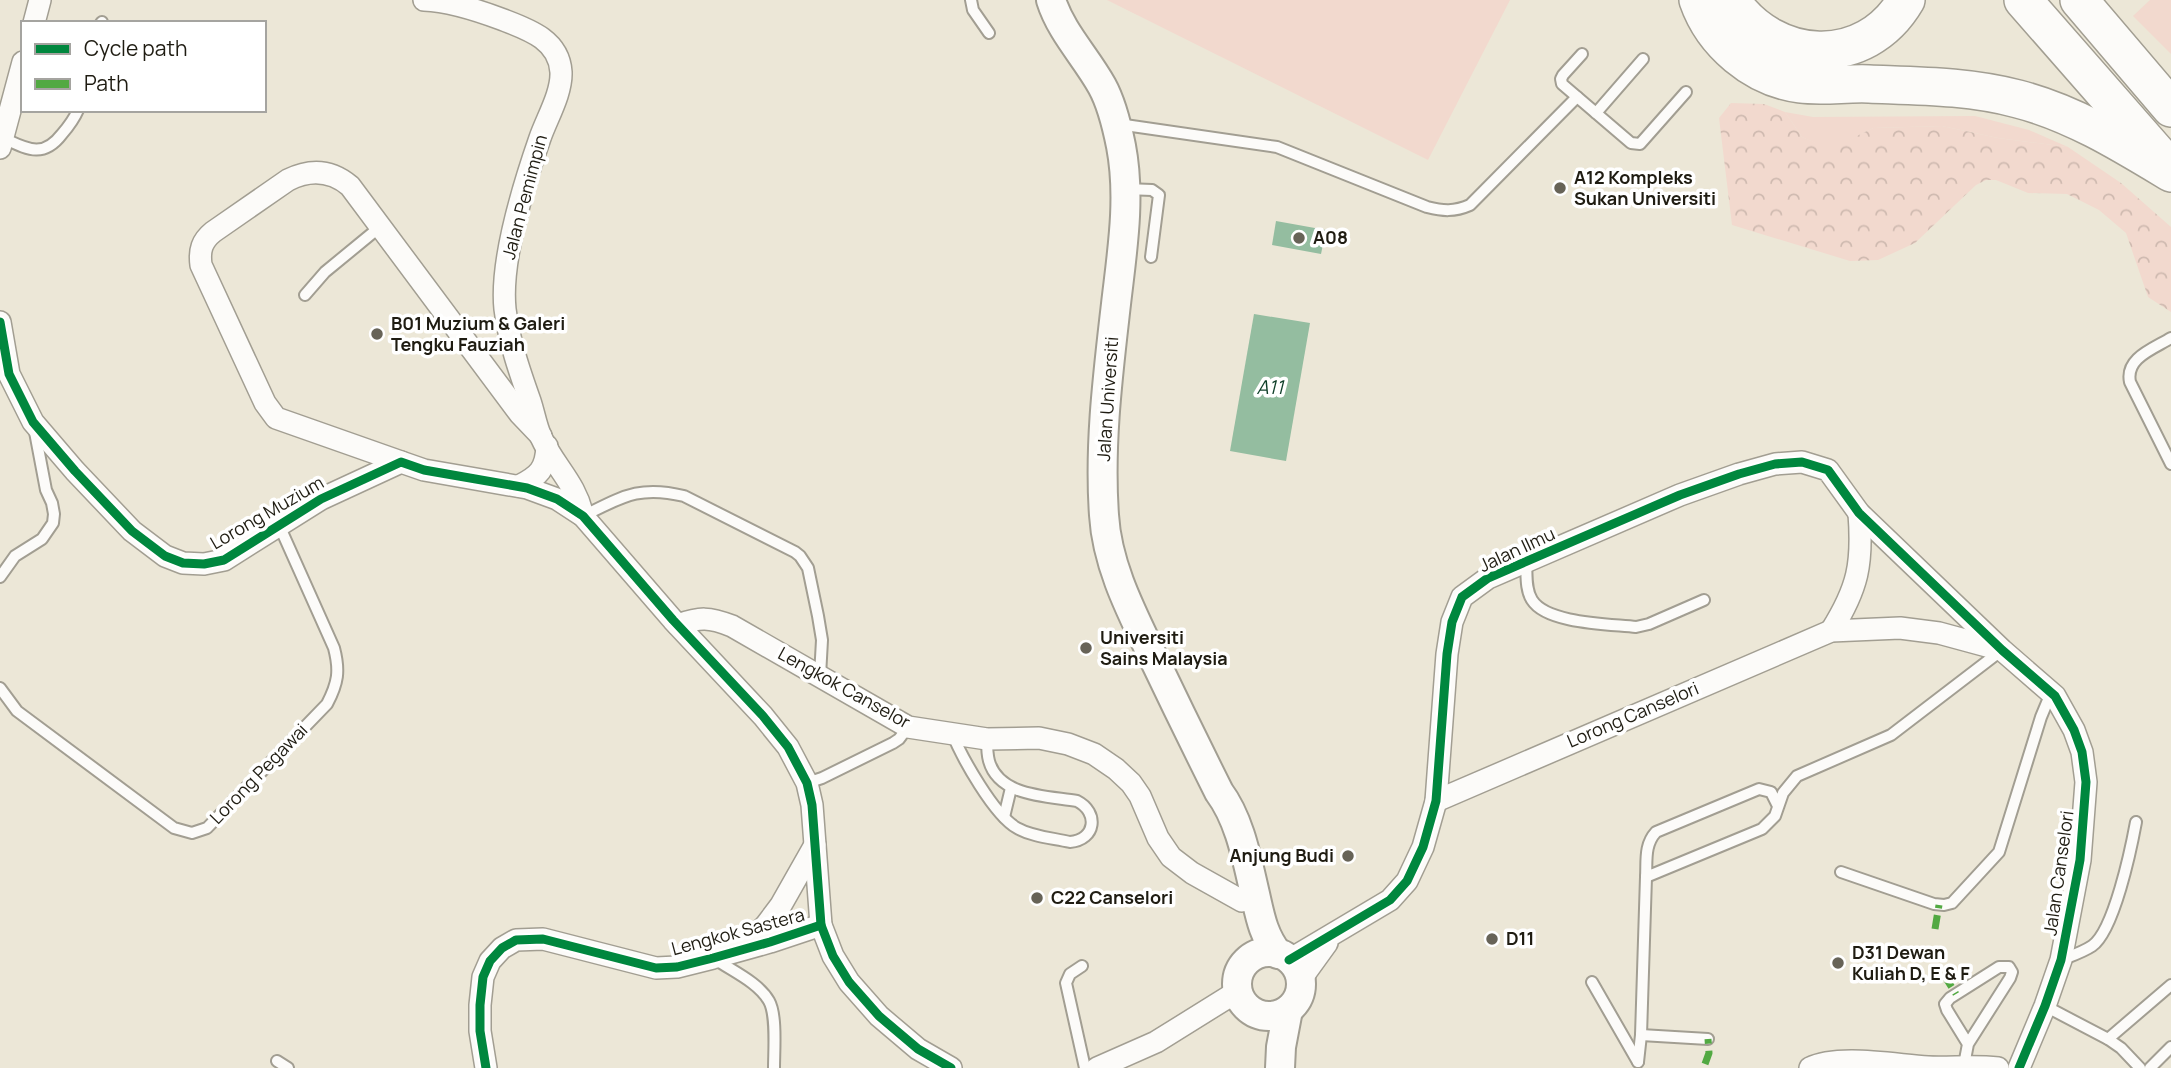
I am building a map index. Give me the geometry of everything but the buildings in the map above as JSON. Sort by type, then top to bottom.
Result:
[{"type":"highway","points":[[1698,0],[1709,23],[1733,52],[1760,72],[1777,79],[1799,84],[1940,87],[2020,99],[2089,126],[2171,172]]},
{"type":"highway","points":[[1731,0],[1749,23],[1771,39],[1793,47],[1817,50],[1853,45],[1882,29],[1906,0]]},
{"type":"highway","points":[[2023,0],[2171,172]]},
{"type":"highway","points":[[2079,0],[2171,108]]},
{"type":"street","points":[[35,21],[40,0]]},
{"type":"street","name":"Jalan Pemimpin","points":[[424,0],[435,0],[475,10],[528,29],[543,38],[551,47],[561,71],[559,88],[540,140],[513,232],[504,286],[505,308],[516,365],[544,441],[579,498],[583,516]]},
{"type":"street","name":"Jalan Universiti","points":[[1051,0],[1055,14],[1102,86],[1116,123],[1126,189],[1122,252],[1103,423],[1104,517],[1114,570],[1219,792],[1230,807],[1264,932],[1289,964]]},
{"type":"street","points":[[1,143],[21,69]]},
{"type":"street","points":[[519,486],[532,479],[546,461],[544,441],[520,414],[381,226],[340,178],[310,172],[288,180],[205,239],[200,256],[201,265],[269,411],[284,422],[424,470],[519,486],[556,499],[583,516],[678,625],[763,716],[788,747],[807,783],[812,804],[821,925],[834,956],[849,982],[879,1016],[918,1049],[951,1068]]},
{"type":"street","name":"Lorong Muzium","points":[[0,322],[9,374],[33,422],[75,471],[132,530],[165,556],[183,563],[204,564],[224,560],[321,499],[401,462]]},
{"type":"street","name":"Jalan Ilmu","points":[[1289,964],[1390,900],[1407,881],[1423,846],[1436,801],[1447,653],[1452,622],[1462,597],[1488,578],[1680,495],[1775,464],[1802,462],[1828,470],[1859,513]]},
{"type":"street","points":[[1830,631],[1842,614],[1858,578],[1861,539],[1859,513]]},
{"type":"street","name":"Jalan Canselori","points":[[1859,513],[2002,650],[2051,693],[2074,730],[2082,752],[2086,782],[2080,860],[2061,960],[2019,1068]]},
{"type":"street","name":"Lengkok Canselor","points":[[678,625],[700,618],[732,626],[908,727],[987,739],[1039,738],[1068,744],[1094,754],[1131,783],[1140,796],[1158,838],[1171,857],[1192,873],[1242,901]]},
{"type":"street","name":"Lorong Canselori","points":[[1436,801],[1830,631],[1900,628],[1940,633],[2002,650]]},
{"type":"street","name":"Jalan Universiti","points":[[1219,792],[1216,807],[1242,901],[1249,941],[1245,964]]},
{"type":"street","name":"Lengkok Sastera","points":[[742,949],[781,905],[815,845]]},
{"type":"street","name":"Lengkok Sastera","points":[[485,1068],[480,1031],[483,977],[490,961],[502,948],[516,940],[543,939],[656,968],[677,967],[821,925]]},
{"type":"street","points":[[1247,1002],[1266,1016],[1278,1015],[1288,1010],[1299,996],[1289,964],[1266,953],[1254,956],[1245,964],[1238,981],[1247,1002],[1262,1033],[1261,1068]]},
{"type":"street","points":[[1097,1068],[1247,1002]]},
{"type":"street","points":[[1280,1068],[1288,1010]]},
{"type":"street","points":[[1810,1068],[1836,1061],[1930,1068],[1964,1065],[1998,1068]]},
{"type":"lane","points":[[971,0],[973,10],[989,33]]},
{"type":"lane","points":[[1582,54],[1561,79],[1562,84],[1632,144],[1640,144],[1686,92]]},
{"type":"lane","points":[[1596,113],[1643,59]]},
{"type":"lane","points":[[1116,123],[1277,147],[1427,207],[1456,211],[1471,205],[1577,97]]},
{"type":"lane","points":[[1,143],[38,150],[48,148],[65,131],[77,112]]},
{"type":"lane","points":[[1126,189],[1152,190],[1159,195],[1151,257]]},
{"type":"lane","points":[[305,295],[325,272],[381,226]]},
{"type":"lane","points":[[2170,457],[2130,383],[2128,372],[2133,361],[2171,338]]},
{"type":"lane","points":[[0,577],[15,556],[42,539],[53,523],[52,503],[46,490],[33,422]]},
{"type":"lane","points":[[583,516],[634,492],[666,492],[684,496],[795,552],[808,568],[822,640],[820,676]]},
{"type":"lane","name":"Lorong Pegawai","points":[[0,688],[17,711],[174,828],[192,832],[206,828],[327,704],[337,687],[338,665],[334,648],[279,525]]},
{"type":"lane","points":[[1526,562],[1530,598],[1536,606],[1558,617],[1636,627],[1704,600]]},
{"type":"lane","points":[[1646,877],[1762,830],[1775,816],[1783,793],[1797,776],[1891,735],[2002,650]]},
{"type":"lane","points":[[1841,872],[1934,904],[1952,903],[1999,852],[2051,693]]},
{"type":"lane","points":[[807,783],[893,743],[908,727]]},
{"type":"lane","points":[[952,733],[959,750],[1004,817],[1023,831],[1070,842],[1087,835],[1092,824],[1089,810],[1077,801],[1011,788],[996,775],[988,759],[987,739]]},
{"type":"lane","points":[[1004,817],[1011,788]]},
{"type":"lane","points":[[1639,1065],[1649,839],[1656,832],[1759,789],[1771,792],[1778,806]]},
{"type":"lane","points":[[2061,960],[2091,947],[2102,935],[2125,876],[2136,822]]},
{"type":"lane","points":[[713,958],[759,989],[770,1002],[774,1068]]},
{"type":"lane","points":[[1082,966],[1070,974],[1066,983],[1085,1068]]},
{"type":"lane","points":[[1964,1065],[1968,1044],[2010,978],[2012,972],[2009,967],[1999,967],[1950,998],[1945,1004],[1968,1044]]},
{"type":"lane","points":[[1592,982],[1639,1065]]},
{"type":"lane","points":[[2108,1039],[2171,985]]},
{"type":"lane","points":[[2045,1006],[2108,1039],[2140,1068]]},
{"type":"lane","points":[[1642,1035],[1708,1039]]},
{"type":"lane","points":[[2150,1068],[2171,1047]]},
{"type":"lane","points":[[277,1061],[288,1068]]},
{"type":"green space","points":[[1107,0],[1510,0],[1428,160]]},
{"type":"green space","points":[[2150,0],[2171,0],[2171,54],[2133,16]]},
{"type":"green space","points":[[1731,103],[1764,104],[1785,112],[1802,137],[1831,149],[1873,128],[1942,126],[1998,138],[2068,147],[2121,183],[2171,227],[2171,312],[2148,297],[2126,233],[2099,210],[2067,194],[2028,193],[1996,180],[1986,180],[1976,185],[1915,243],[1878,260],[1850,261],[1732,225],[1719,118]]},
{"type":"green space","points":[[1785,112],[1813,117],[1975,116],[2029,130],[2068,147],[1998,138],[1942,126],[1873,128],[1831,150],[1802,137]]},
{"type":"water","name":"A08","points":[[1276,221],[1326,230],[1321,254],[1272,245]]},
{"type":"water","name":"A11","points":[[1254,314],[1310,323],[1286,461],[1230,451]]},
{"type":"marked path","points":[[1935,929],[1939,905]]},
{"type":"marked path","points":[[1944,975],[1956,994]]},
{"type":"marked path","points":[[1705,1064],[1709,1053],[1708,1039]]},
{"type":"cycle path","points":[[0,322],[9,374],[33,422],[132,531],[165,556],[183,563],[204,564],[224,560],[321,499],[401,462],[424,470],[527,488],[557,499],[583,516],[788,747],[807,783],[812,805],[821,925],[833,956],[849,982],[879,1016],[918,1049],[951,1068]]},
{"type":"cycle path","points":[[1289,960],[1390,900],[1407,881],[1423,847],[1436,801],[1447,654],[1452,622],[1462,597],[1488,578],[1680,495],[1775,464],[1802,462],[1828,470],[1859,513],[2002,650],[2055,696],[2074,730],[2082,752],[2086,782],[2080,860],[2061,960],[2019,1068]]},
{"type":"cycle path","points":[[486,1068],[480,1031],[483,977],[490,961],[502,948],[516,940],[543,939],[656,968],[677,967],[821,925]]},
{"type":"place","name":"A12 Kompleks Sukan Universiti","points":[[1560,188]]},
{"type":"place","name":"A08","points":[[1299,238]]},
{"type":"place","name":"B01 Muzium & Galeri Tengku Fauziah","points":[[377,334]]},
{"type":"place","name":"Universiti Sains Malaysia","points":[[1086,648]]},
{"type":"place","name":"Anjung Budi","points":[[1348,856]]},
{"type":"place","name":"C22 Canselori","points":[[1037,898]]},
{"type":"place","name":"D11","points":[[1492,939]]},
{"type":"place","name":"D31 Dewan Kuliah D, E & F","points":[[1838,963]]}]
